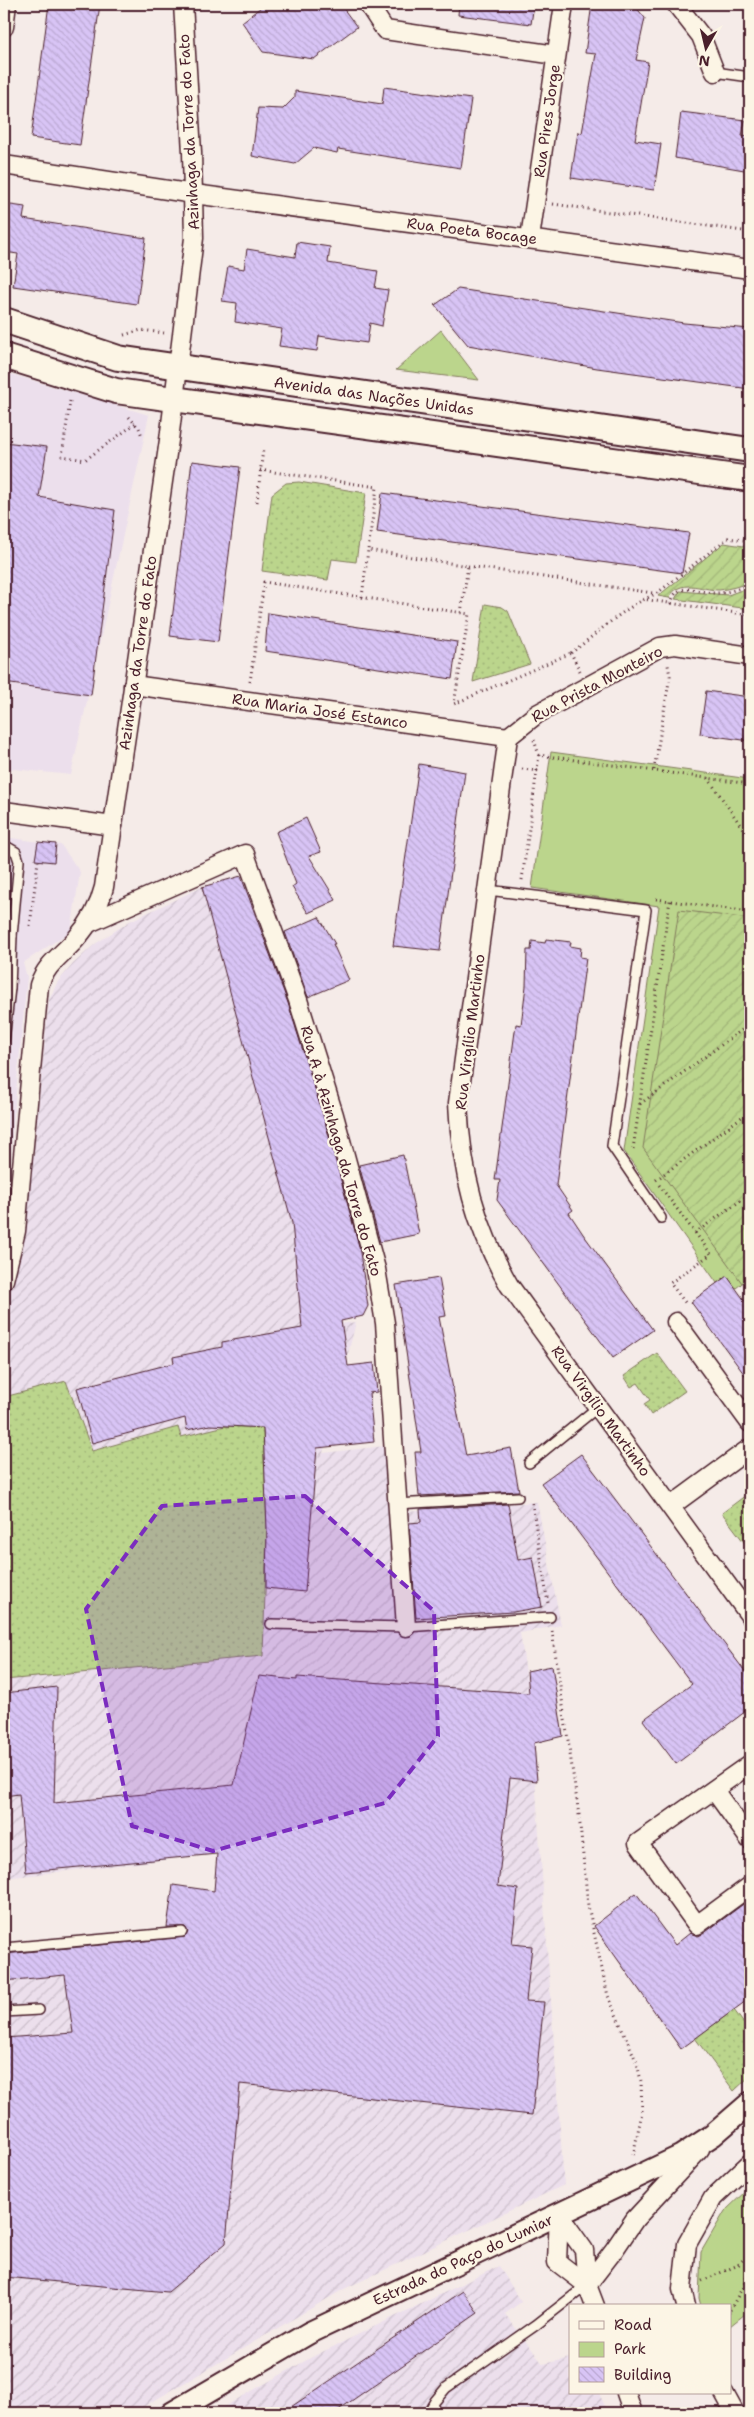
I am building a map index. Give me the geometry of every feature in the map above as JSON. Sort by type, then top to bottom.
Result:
[{"type":"main road","name":"Avenida das Nações Unidas","points":[[4,320],[118,358],[750,450]]},
{"type":"main road","name":"Avenida das Nações Unidas","points":[[4,356],[116,391],[750,479]]},
{"type":"street","points":[[4,27],[7,4]]},
{"type":"street","name":"Azinhaga da Torre do Fato","points":[[4,1280],[16,1231],[39,985],[48,965],[89,923],[99,906],[104,887],[174,399],[194,238],[194,194],[183,4]]},
{"type":"street","points":[[368,4],[385,30],[556,55]]},
{"type":"street","name":"Rua Pires Jorge","points":[[530,238],[564,4]]},
{"type":"street","points":[[676,4],[701,36],[715,72]]},
{"type":"street","name":"Rua Poeta Bocage","points":[[4,166],[194,194],[750,269]]},
{"type":"street","name":"Rua Prista Monteiro","points":[[508,737],[527,721],[588,686],[665,646],[750,656]]},
{"type":"street","name":"Rua Maria José Estanco","points":[[133,685],[508,737]]},
{"type":"street","name":"Rua Virgílio Martinho","points":[[508,737],[458,1103],[464,1168],[477,1221],[491,1254],[509,1285],[750,1616]]},
{"type":"street","points":[[4,810],[113,826]]},
{"type":"street","name":"Rua A à Azinhaga da Torre do Fato","points":[[89,923],[245,854],[298,1000],[318,1062],[376,1270],[385,1323],[406,1627]]},
{"type":"street","points":[[676,1322],[750,1423]]},
{"type":"street","points":[[670,1506],[750,1448]]},
{"type":"street","points":[[750,1764],[638,1844],[697,1924],[750,1886]]},
{"type":"street","points":[[714,1790],[750,1840]]},
{"type":"street","name":"Estrada do Paço do Lumiar","points":[[172,2413],[309,2333],[681,2156],[713,2135],[750,2103]]},
{"type":"street","points":[[587,2285],[635,2219],[713,2135]]},
{"type":"street","points":[[686,2304],[683,2284],[687,2244],[713,2198],[750,2163]]},
{"type":"street","points":[[558,2215],[557,2262],[587,2285]]},
{"type":"street","points":[[558,2215],[584,2250],[587,2285],[594,2304]]},
{"type":"street","points":[[626,2394],[633,2413]]},
{"type":"street","points":[[725,2394],[735,2413]]},
{"type":"lane","points":[[715,72],[750,77]]},
{"type":"lane","points":[[4,845],[16,852],[20,861],[7,977],[4,1042]]},
{"type":"lane","points":[[488,890],[646,910],[612,1146],[661,1218]]},
{"type":"lane","points":[[4,944],[12,936]]},
{"type":"lane","points":[[529,1463],[598,1407]]},
{"type":"lane","points":[[397,1504],[518,1497]]},
{"type":"lane","points":[[271,1624],[406,1627],[550,1617]]},
{"type":"lane","points":[[4,1948],[182,1932]]},
{"type":"lane","points":[[4,2012],[39,2010]]},
{"type":"lane","points":[[428,2413],[435,2400],[446,2388],[536,2325],[587,2285]]},
{"type":"path","points":[[535,201],[750,232]]},
{"type":"path","points":[[119,336],[141,330],[182,335]]},
{"type":"path","points":[[73,378],[62,456],[85,460],[136,423]]},
{"type":"path","points":[[124,414],[132,418],[142,436]]},
{"type":"path","points":[[257,502],[263,449]]},
{"type":"path","points":[[260,470],[377,487],[362,597]]},
{"type":"path","points":[[247,700],[264,582],[469,614],[454,704],[571,653],[642,599],[656,594],[728,538],[750,540]]},
{"type":"path","points":[[368,550],[656,594]]},
{"type":"path","points":[[461,613],[468,566]]},
{"type":"path","points":[[671,604],[674,594],[681,590],[690,588],[714,593],[740,589],[750,584]]},
{"type":"path","points":[[642,599],[750,615]]},
{"type":"path","points":[[654,770],[670,676],[665,646]]},
{"type":"path","points":[[571,653],[588,686]]},
{"type":"path","points":[[520,894],[539,771],[539,755],[527,721]]},
{"type":"path","points":[[539,755],[750,784]]},
{"type":"path","points":[[707,778],[750,839]]},
{"type":"path","points":[[638,1156],[633,1148],[670,900]]},
{"type":"path","points":[[639,1104],[750,1024]]},
{"type":"path","points":[[656,1180],[750,1111]]},
{"type":"path","points":[[650,1172],[711,1254],[670,1283],[693,1313]]},
{"type":"path","points":[[695,1234],[750,1194]]},
{"type":"path","points":[[530,1495],[579,1815],[588,1906],[608,1996],[637,2063],[641,2081],[642,2112],[628,2181]]},
{"type":"path","points":[[683,2284],[707,2280],[718,2275],[738,2265],[750,2253]]},
{"type":"path","points":[[732,2306],[744,2285],[750,2264]]},
{"type":"highlighted area","points":[[305,1496],[434,1611],[438,1736],[385,1803],[213,1851],[132,1826],[86,1609],[162,1506]]},
{"type":"shaded area","points":[[4,372],[149,415],[71,775],[4,768]]},
{"type":"shaded area","points":[[4,837],[61,845],[80,872],[71,931],[23,963],[27,977],[4,1219]]},
{"type":"shaded area","points":[[202,887],[292,1223],[303,1328],[356,1322],[323,1453],[385,1446],[392,1513],[537,1502],[561,1625],[520,1633],[529,1693],[564,2185],[344,2289],[133,2413],[4,2413],[4,1959],[209,1937],[217,1854],[4,1878],[4,1319],[27,1219],[49,1000],[57,983],[73,964],[95,944],[130,921]]},
{"type":"shaded area","points":[[499,2266],[521,2302],[505,2314],[543,2364],[569,2358],[569,2394],[599,2394],[608,2413],[213,2413],[312,2357]]},
{"type":"green space","points":[[441,330],[479,380],[396,370]]},
{"type":"green space","points":[[299,482],[366,493],[356,562],[332,559],[328,580],[262,571],[272,494],[286,483]]},
{"type":"green space","points":[[724,543],[750,547],[750,582],[719,590],[685,586],[679,588],[669,598],[658,596]]},
{"type":"green space","points":[[750,587],[750,609],[675,599],[680,591],[728,595]]},
{"type":"green space","points":[[485,604],[502,607],[508,611],[530,664],[473,682]]},
{"type":"green space","points":[[551,752],[750,779],[750,1277],[736,1288],[727,1276],[717,1283],[624,1151],[659,906],[532,888]]},
{"type":"green space","points":[[679,910],[750,919],[750,1277],[742,1283],[643,1148]]},
{"type":"green space","points":[[657,1353],[685,1391],[651,1415],[644,1404],[650,1400],[638,1383],[631,1387],[624,1376]]},
{"type":"green space","points":[[66,1381],[92,1451],[178,1427],[181,1437],[225,1426],[263,1428],[267,1529],[263,1656],[4,1680],[4,1397]]},
{"type":"green space","points":[[750,1492],[750,1550],[722,1513]]},
{"type":"green space","points":[[734,2010],[750,2032],[750,2076],[734,2091],[695,2038]]},
{"type":"green space","points":[[750,2187],[750,2310],[732,2324],[732,2304],[700,2304],[699,2298],[701,2252],[725,2211]]},
{"type":"building","points":[[49,4],[100,4],[80,145],[31,138]]},
{"type":"building","points":[[265,4],[340,4],[357,27],[314,59],[263,52],[242,22]]},
{"type":"building","points":[[459,4],[534,4],[531,24],[458,15]]},
{"type":"building","points":[[592,4],[633,4],[645,18],[636,60],[648,62],[635,140],[661,144],[654,190],[571,178],[578,132],[582,133],[596,54],[585,53]]},
{"type":"building","points":[[384,87],[471,99],[461,168],[338,149],[337,153],[314,148],[295,164],[252,156],[258,108],[283,109],[295,97],[295,91],[382,104]]},
{"type":"building","points":[[681,112],[745,120],[742,136],[750,137],[750,171],[675,158]]},
{"type":"building","points":[[4,204],[25,207],[23,219],[146,238],[137,304],[13,286],[18,254],[4,252]]},
{"type":"building","points":[[297,242],[330,247],[328,263],[378,271],[375,288],[388,290],[382,326],[370,323],[367,343],[319,336],[317,351],[279,346],[282,329],[235,322],[237,303],[222,301],[228,266],[244,269],[247,249],[295,257]]},
{"type":"building","points":[[458,289],[684,323],[750,329],[750,389],[597,368],[468,345],[435,305]]},
{"type":"building","points":[[4,442],[47,447],[39,497],[115,510],[91,695],[4,683]]},
{"type":"building","points":[[192,461],[240,467],[218,642],[170,636]]},
{"type":"building","points":[[382,493],[689,533],[682,573],[377,532]]},
{"type":"building","points":[[268,613],[457,642],[452,679],[265,651]]},
{"type":"building","points":[[706,691],[750,697],[750,741],[700,734]]},
{"type":"building","points":[[419,764],[465,772],[440,951],[393,946]]},
{"type":"building","points":[[306,818],[321,852],[309,856],[336,900],[308,913],[292,887],[296,884],[276,832]]},
{"type":"building","points":[[38,842],[56,844],[54,862],[35,860]]},
{"type":"building","points":[[241,876],[288,1003],[324,1118],[359,1246],[368,1306],[363,1316],[341,1321],[348,1366],[374,1363],[377,1392],[369,1393],[374,1442],[317,1448],[305,1592],[266,1588],[267,1529],[263,1428],[210,1425],[187,1430],[185,1418],[92,1443],[77,1388],[174,1363],[173,1357],[222,1347],[222,1342],[302,1328],[292,1223],[202,887]]},
{"type":"building","points":[[319,917],[335,944],[333,944],[349,980],[308,997],[285,932]]},
{"type":"building","points":[[546,939],[571,942],[570,946],[581,948],[580,957],[586,958],[556,1185],[573,1210],[569,1213],[583,1234],[653,1330],[613,1358],[497,1200],[500,1180],[495,1180],[516,1024],[521,1025],[526,986],[527,950],[531,950],[532,941],[545,943]]},
{"type":"building","points":[[403,1155],[419,1234],[380,1242],[359,1165]]},
{"type":"building","points":[[727,1276],[750,1308],[750,1382],[691,1302]]},
{"type":"building","points":[[439,1278],[446,1316],[439,1317],[466,1456],[511,1448],[519,1491],[419,1496],[415,1452],[421,1452],[396,1285]]},
{"type":"building","points":[[581,1454],[750,1678],[750,1708],[676,1764],[643,1720],[692,1684],[541,1483]]},
{"type":"building","points":[[508,1504],[518,1560],[533,1557],[542,1607],[513,1612],[416,1618],[409,1523],[421,1522],[420,1509]]},
{"type":"building","points":[[552,1666],[563,1736],[534,1743],[537,1781],[510,1778],[498,1886],[518,1889],[512,1944],[532,1946],[526,2001],[544,2002],[532,2115],[240,2084],[226,2243],[168,2292],[4,2277],[4,2038],[73,2033],[65,1975],[4,1981],[4,1954],[185,1937],[188,1932],[185,1927],[167,1927],[173,1885],[214,1891],[217,1854],[26,1872],[19,1794],[4,1796],[4,1693],[57,1687],[54,1803],[234,1785],[259,1676],[297,1680],[297,1677],[529,1693],[527,1671]]},
{"type":"building","points":[[636,1893],[675,1945],[690,1933],[698,1936],[703,1934],[750,1899],[750,1998],[681,2049],[594,1926]]},
{"type":"building","points":[[463,2291],[478,2313],[334,2413],[282,2413]]}]
